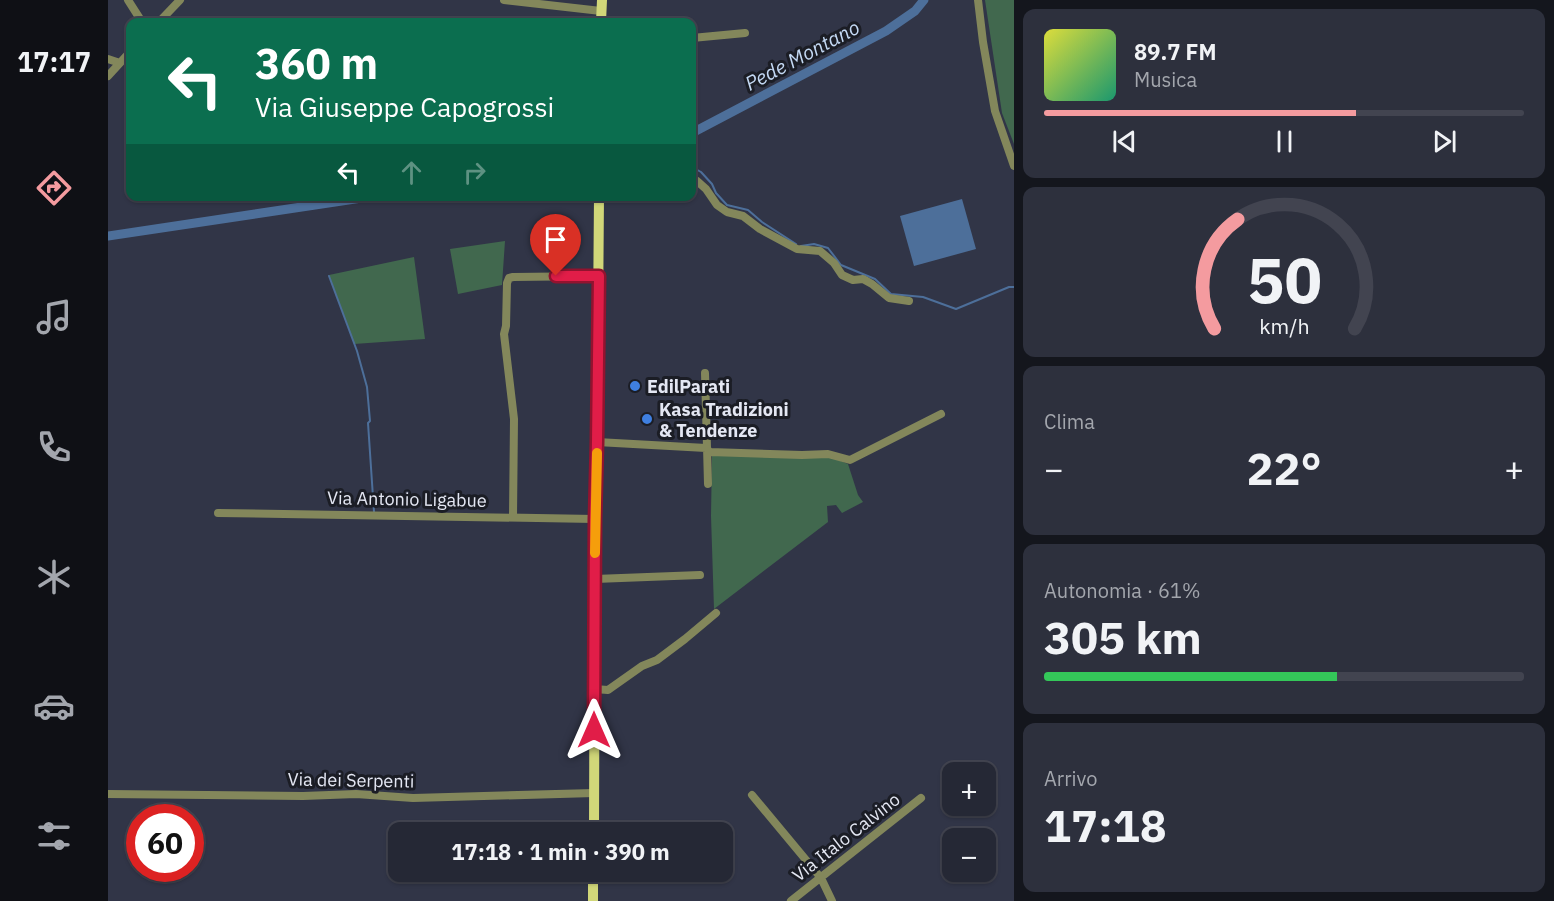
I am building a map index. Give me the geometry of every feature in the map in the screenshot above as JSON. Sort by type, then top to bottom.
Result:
[{"type":"main road","points":[[594,822],[599,201]]},
{"type":"main road","points":[[593,882],[593,901]]},
{"type":"street","points":[[128,0],[139,18]]},
{"type":"street","points":[[163,18],[180,0]]},
{"type":"street","points":[[504,0],[601,11]]},
{"type":"street","points":[[978,0],[995,111],[1014,166]]},
{"type":"street","points":[[696,38],[746,33]]},
{"type":"street","points":[[108,76],[126,56]]},
{"type":"street","points":[[108,60],[120,63]]},
{"type":"street","points":[[696,181],[706,189],[717,205],[727,212],[743,216],[759,229],[798,249],[820,251],[834,263],[842,274],[853,280],[863,279],[889,298],[909,301]]},
{"type":"street","points":[[513,517],[514,419],[504,334],[507,283],[509,278],[513,277],[599,276]]},
{"type":"street","points":[[705,373],[708,484]]},
{"type":"street","points":[[597,442],[706,448],[710,452],[828,454],[850,460],[941,414]]},
{"type":"street","name":"Via Antonio Ligabue","points":[[218,513],[595,519]]},
{"type":"street","points":[[595,579],[700,575]]},
{"type":"street","points":[[594,689],[608,690],[642,666],[657,660],[716,613]]},
{"type":"street","name":"Via dei Serpenti","points":[[108,794],[303,796],[357,794],[413,798],[594,793]]},
{"type":"street","points":[[752,795],[821,878],[832,901]]},
{"type":"street","name":"Via Italo Calvino","points":[[791,901],[921,798]]},
{"type":"green space","points":[[985,0],[1014,0],[1014,144],[1002,113]]},
{"type":"green space","points":[[505,241],[502,285],[458,294],[450,249]]},
{"type":"green space","points":[[414,257],[425,339],[354,344],[329,275]]},
{"type":"green space","points":[[712,455],[829,456],[848,464],[858,495],[863,502],[842,513],[836,505],[827,506],[828,522],[714,609]]},
{"type":"water","points":[[962,199],[976,249],[914,266],[900,216]]},
{"type":"waterway","name":"Pede Montano","points":[[696,131],[886,31],[915,11],[924,0]]},
{"type":"waterway","points":[[696,169],[712,184],[716,193],[727,205],[748,210],[796,244]]},
{"type":"waterway","name":"Pede Montano","points":[[108,236],[342,201]]},
{"type":"waterway","points":[[801,246],[814,244],[828,248],[841,265],[875,279],[891,294],[923,297],[956,309],[1014,287]]},
{"type":"waterway","points":[[329,276],[357,351],[367,387],[374,512]]},
{"type":"slow traffic","points":[[595,553],[597,453]]},
{"type":"place","name":"EdilParati","points":[[635,386]]},
{"type":"place","name":"Kasa Tradizioni & Tendenze","points":[[647,419]]},
{"type":"route","points":[[556,276],[599,276],[594,730]]}]
